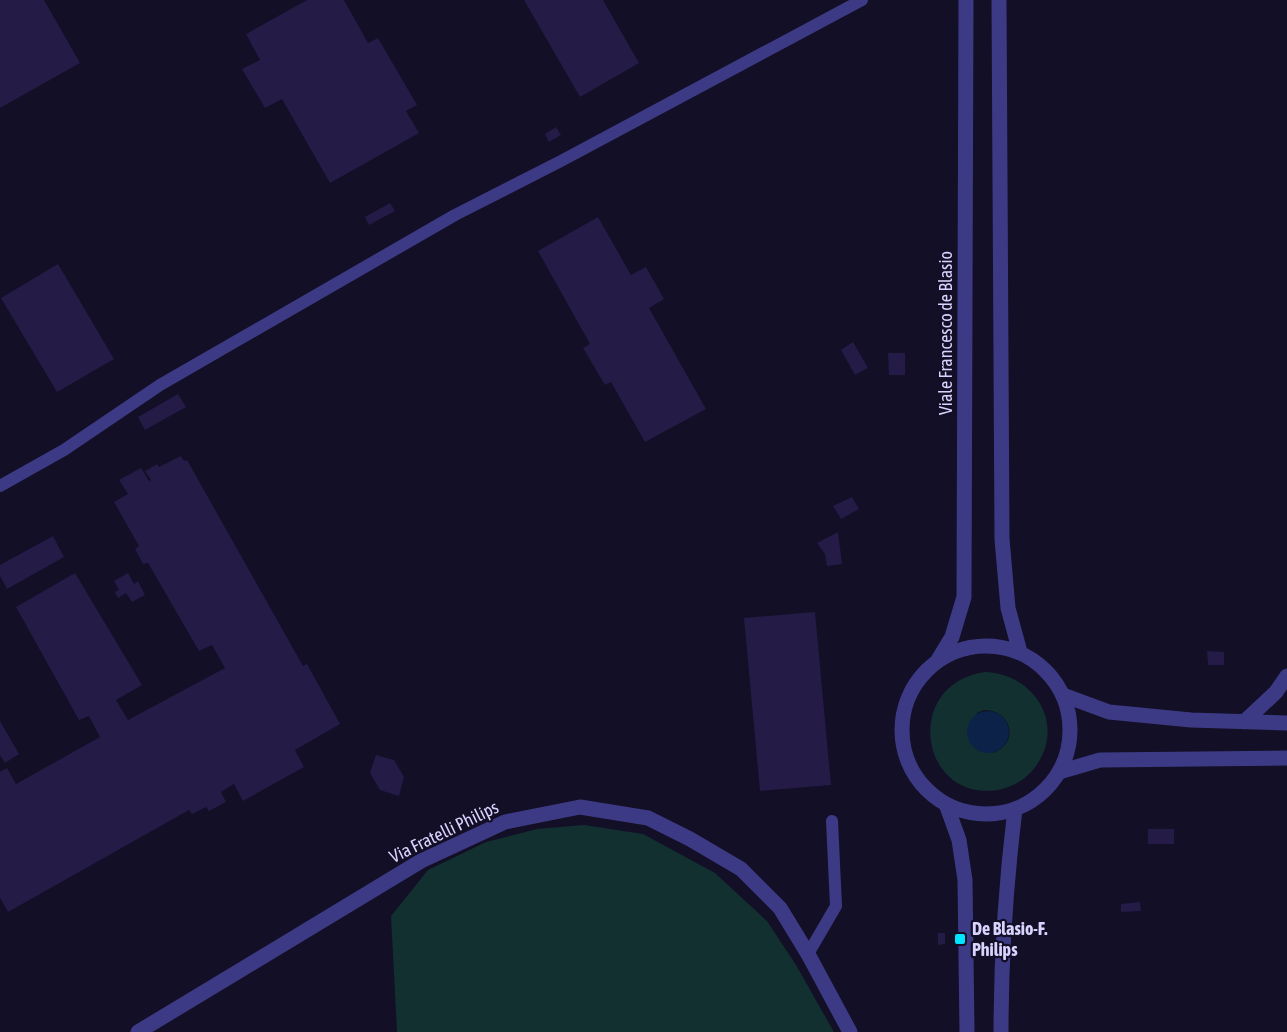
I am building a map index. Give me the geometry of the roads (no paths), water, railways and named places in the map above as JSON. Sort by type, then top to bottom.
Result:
[{"type":"street","name":"Viale Francesco de Blasio","points":[[938,660],[952,637],[964,597],[966,0]]},
{"type":"street","points":[[999,0],[1002,539],[1008,608],[1020,652]]},
{"type":"street","points":[[992,645],[1020,652],[1038,662],[1053,677],[1063,695],[1070,720],[1069,747],[1059,772],[1040,794],[1016,809],[992,814],[969,812],[946,804],[927,789],[912,770],[904,746],[902,722],[908,698],[921,677],[938,660],[964,648],[992,645]]},
{"type":"street","points":[[1244,722],[1276,692],[1287,676]]},
{"type":"street","points":[[1063,695],[1109,712],[1191,720],[1287,723]]},
{"type":"street","points":[[1059,772],[1100,760],[1287,758]]},
{"type":"street","points":[[946,804],[959,840],[965,880],[967,1032]]},
{"type":"street","name":"Via Fratelli Philips","points":[[138,1032],[422,861],[505,822],[580,807],[648,818],[741,869],[780,908],[850,1032]]},
{"type":"street","points":[[1001,1032],[1005,891],[1016,809]]},
{"type":"lane","points":[[0,486],[64,450],[160,386],[455,215],[862,0]]},
{"type":"lane","points":[[808,954],[837,906],[832,821]]},
{"type":"water","points":[[988,711],[996,712],[1003,717],[1008,724],[1008,740],[1003,747],[996,752],[988,753],[980,752],[973,747],[968,740],[967,732],[968,724],[973,717],[980,712]]},
{"type":"place","name":"De Blasio-F. Philips","points":[[960,939]]}]
